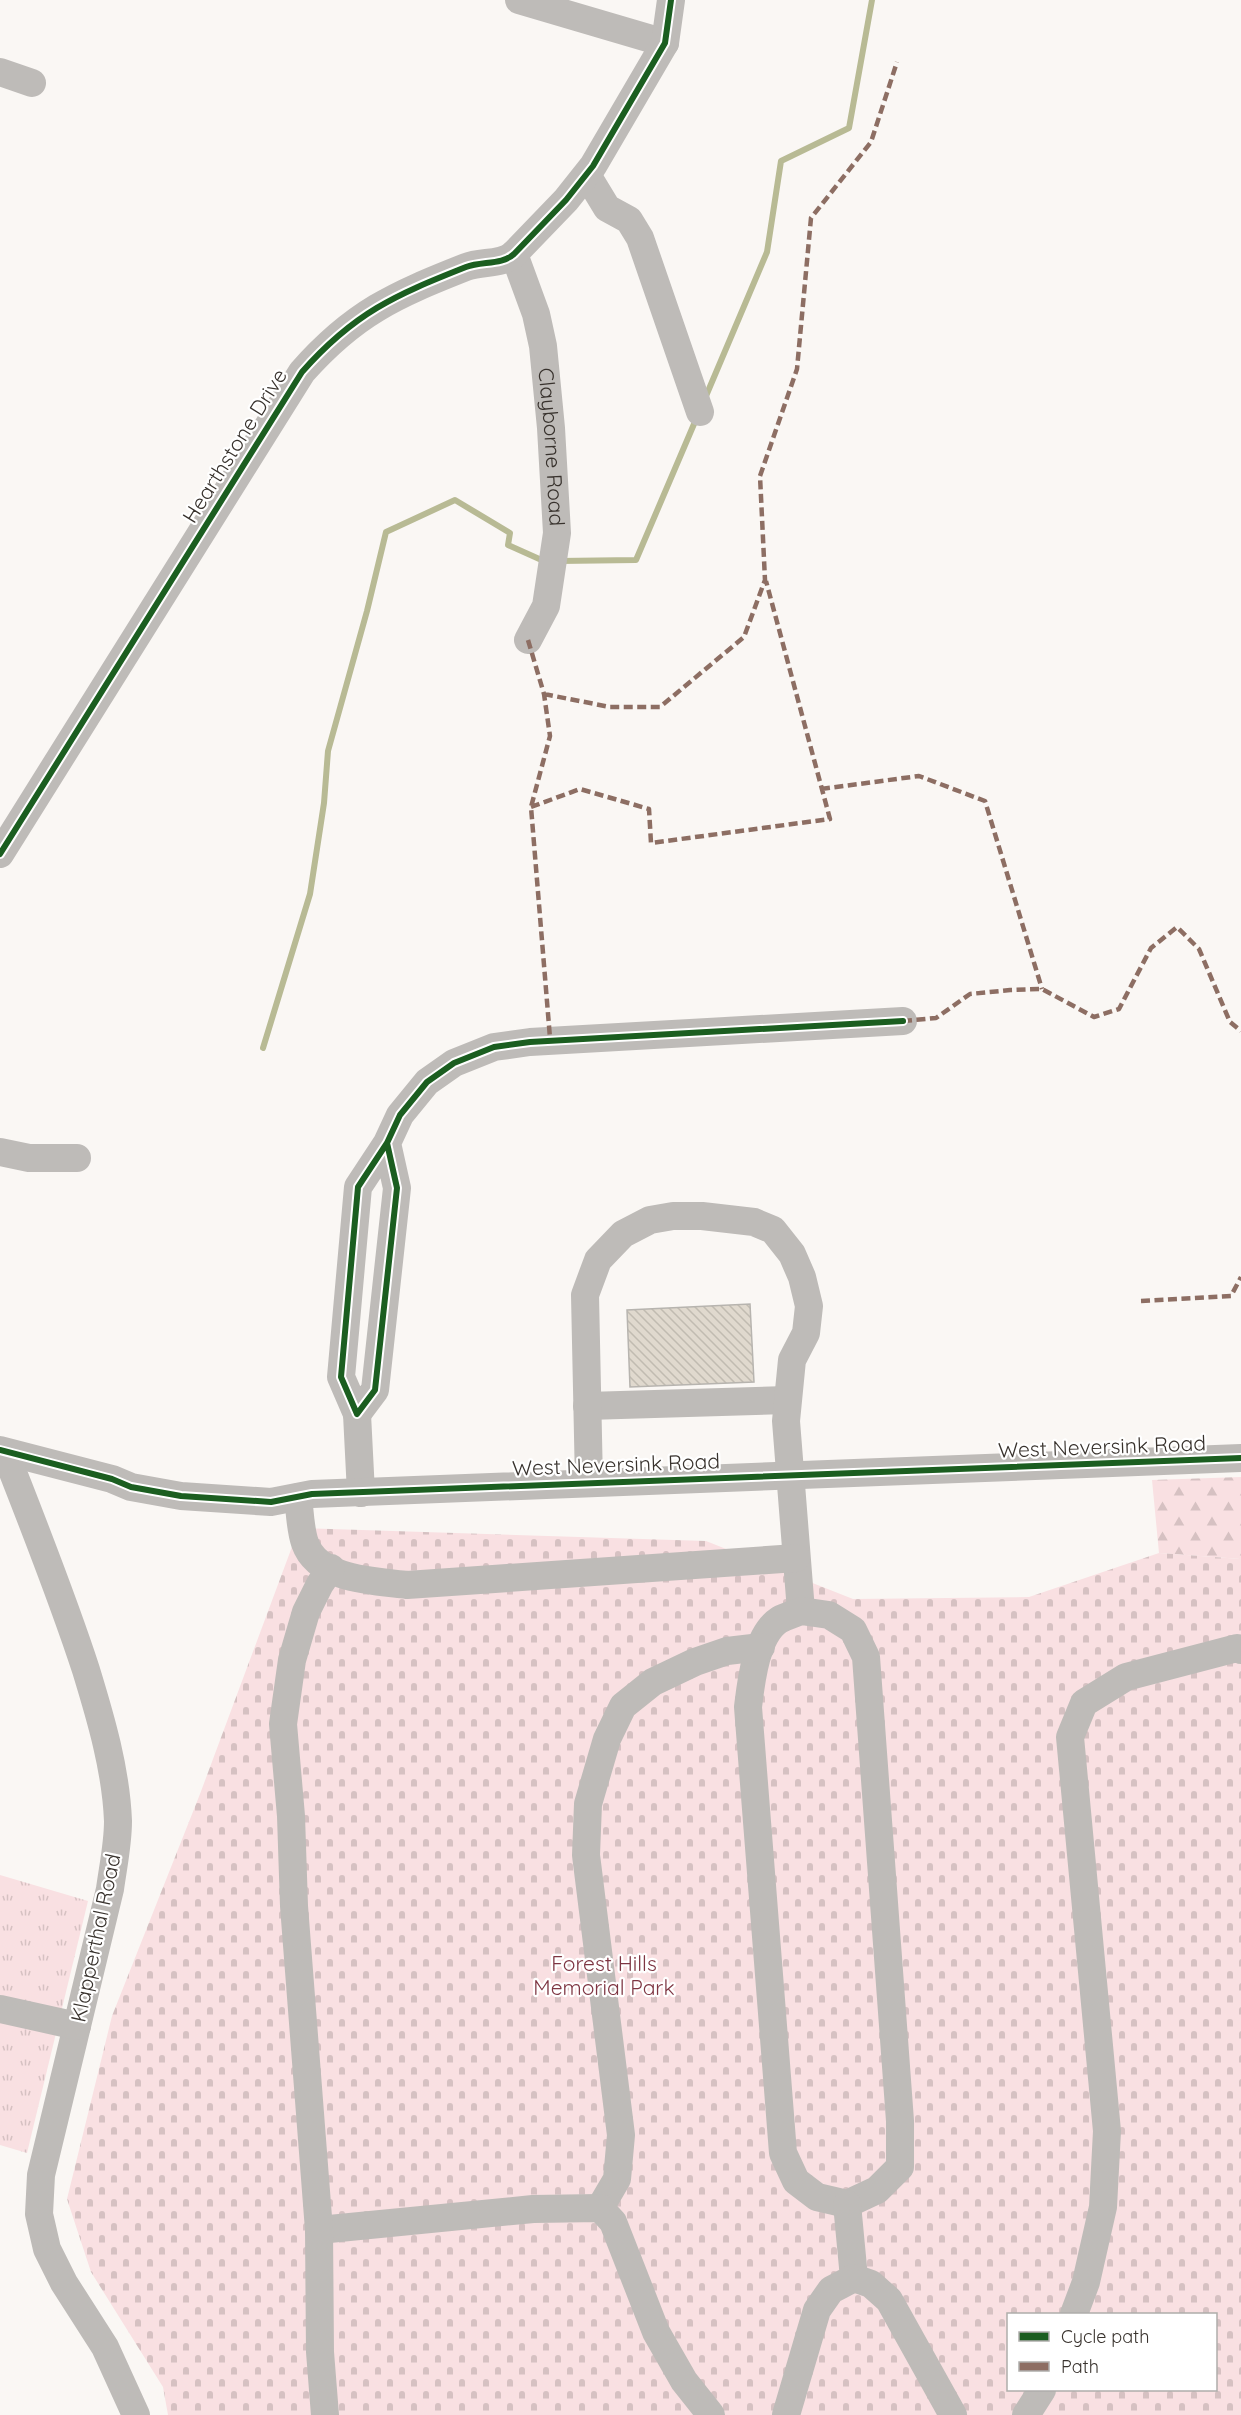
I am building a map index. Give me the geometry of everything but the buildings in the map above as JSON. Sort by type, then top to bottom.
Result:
[{"type":"street","points":[[519,0],[665,43]]},
{"type":"street","name":"Hearthstone Drive","points":[[0,854],[302,372],[338,334],[375,308],[423,284],[475,264],[508,260],[514,254],[587,175],[665,43],[671,0]]},
{"type":"street","points":[[0,72],[32,83]]},
{"type":"street","points":[[587,175],[607,208],[629,220],[640,238],[700,412]]},
{"type":"street","name":"Clayborne Road","points":[[514,254],[536,314],[543,346],[550,406],[557,533],[546,606],[528,640]]},
{"type":"street","points":[[361,1493],[357,1414],[341,1377],[358,1187],[387,1143],[400,1115],[427,1082],[454,1063],[494,1047],[542,1041],[903,1022]]},
{"type":"street","points":[[357,1414],[375,1390],[397,1188],[387,1143]]},
{"type":"street","points":[[0,1152],[29,1158],[76,1158]]},
{"type":"street","points":[[589,1483],[585,1295],[598,1260],[623,1234],[650,1220],[673,1216],[702,1216],[754,1222],[773,1230],[792,1254],[802,1277],[809,1306],[806,1333],[792,1360],[786,1421],[801,1611]]},
{"type":"street","points":[[587,1406],[788,1400]]},
{"type":"street","name":"West Neversink Road","points":[[3,1451],[111,1479],[131,1487],[181,1496],[271,1502],[312,1494],[1241,1458]]},
{"type":"street","name":"Klapperthal Road","points":[[3,1451],[71,1623],[94,1697],[114,1777],[118,1822],[110,1889],[41,2175],[39,2191],[41,2228],[55,2267],[105,2347],[136,2415]]},
{"type":"street","points":[[298,1497],[305,1543],[318,1562],[349,1578],[407,1585],[796,1558]]},
{"type":"street","points":[[325,2415],[320,2352],[319,2230],[294,1906],[291,1816],[283,1724],[292,1660],[306,1612],[331,1568]]},
{"type":"street","points":[[801,1611],[829,1615],[853,1630],[866,1657],[900,2121],[900,2167],[878,2190],[847,2204],[817,2197],[796,2181],[783,2153],[748,1707],[753,1666],[761,1647],[778,1621],[801,1611]]},
{"type":"street","points":[[600,2208],[617,2179],[621,2135],[586,1855],[588,1804],[607,1738],[623,1706],[653,1682],[695,1662],[727,1651],[761,1647]]},
{"type":"street","points":[[1074,2313],[1086,2282],[1103,2207],[1107,2131],[1070,1737],[1084,1703],[1126,1677],[1238,1648],[1241,1650]]},
{"type":"street","points":[[0,2009],[77,2026]]},
{"type":"street","points":[[847,2204],[854,2278]]},
{"type":"street","points":[[319,2230],[533,2209],[600,2208],[613,2222],[656,2332],[684,2381],[711,2415]]},
{"type":"street","points":[[786,2415],[817,2310],[831,2290],[854,2278],[871,2284],[889,2300],[953,2415]]},
{"type":"street","points":[[1026,2415],[1041,2391]]},
{"type":"green space","points":[[1241,1477],[1241,1559],[1159,1553],[1152,1480]]},
{"type":"green space","name":"Forest Hills Memorial Park","points":[[299,1528],[706,1541],[853,1599],[1029,1597],[1159,1553],[1241,1559],[1241,2415],[168,2415],[163,2387],[91,2272],[67,2199],[112,2016],[200,1794]]},
{"type":"green space","points":[[0,1875],[88,1901],[27,2153],[0,2145]]},
{"type":"waterway","points":[[706,396],[767,252],[781,161],[849,128],[872,0]]},
{"type":"waterway","points":[[559,561],[636,560],[697,417]]},
{"type":"waterway","points":[[263,1048],[310,894],[324,803],[328,751],[367,611],[386,532],[455,500],[510,533],[508,545],[546,562]]},
{"type":"marked path","points":[[544,694],[610,707],[660,707],[744,637],[765,580],[760,476],[797,369],[811,218],[871,142],[897,62]]},
{"type":"marked path","points":[[531,807],[580,789],[649,809],[651,843],[830,819],[766,581]]},
{"type":"marked path","points":[[528,640],[544,694],[550,736],[531,807],[550,1038]]},
{"type":"marked path","points":[[821,789],[919,776],[985,801],[1042,989]]},
{"type":"marked path","points":[[903,1021],[936,1018],[970,994],[1010,990],[1042,989],[1094,1017],[1119,1009],[1151,948],[1177,927],[1199,949],[1230,1022],[1241,1031]]},
{"type":"marked path","points":[[1141,1301],[1231,1296],[1241,1277]]},
{"type":"cycle path","points":[[0,854],[302,372],[340,335],[377,308],[418,287],[466,267],[504,260],[514,254],[566,200],[593,166],[665,43],[671,0]]},
{"type":"cycle path","points":[[387,1143],[397,1188],[375,1390],[357,1414],[341,1377],[358,1187],[387,1143],[400,1115],[427,1082],[454,1063],[494,1047],[530,1042],[903,1021]]},
{"type":"cycle path","points":[[0,1450],[112,1479],[131,1487],[181,1496],[271,1502],[312,1494],[1241,1458]]}]
